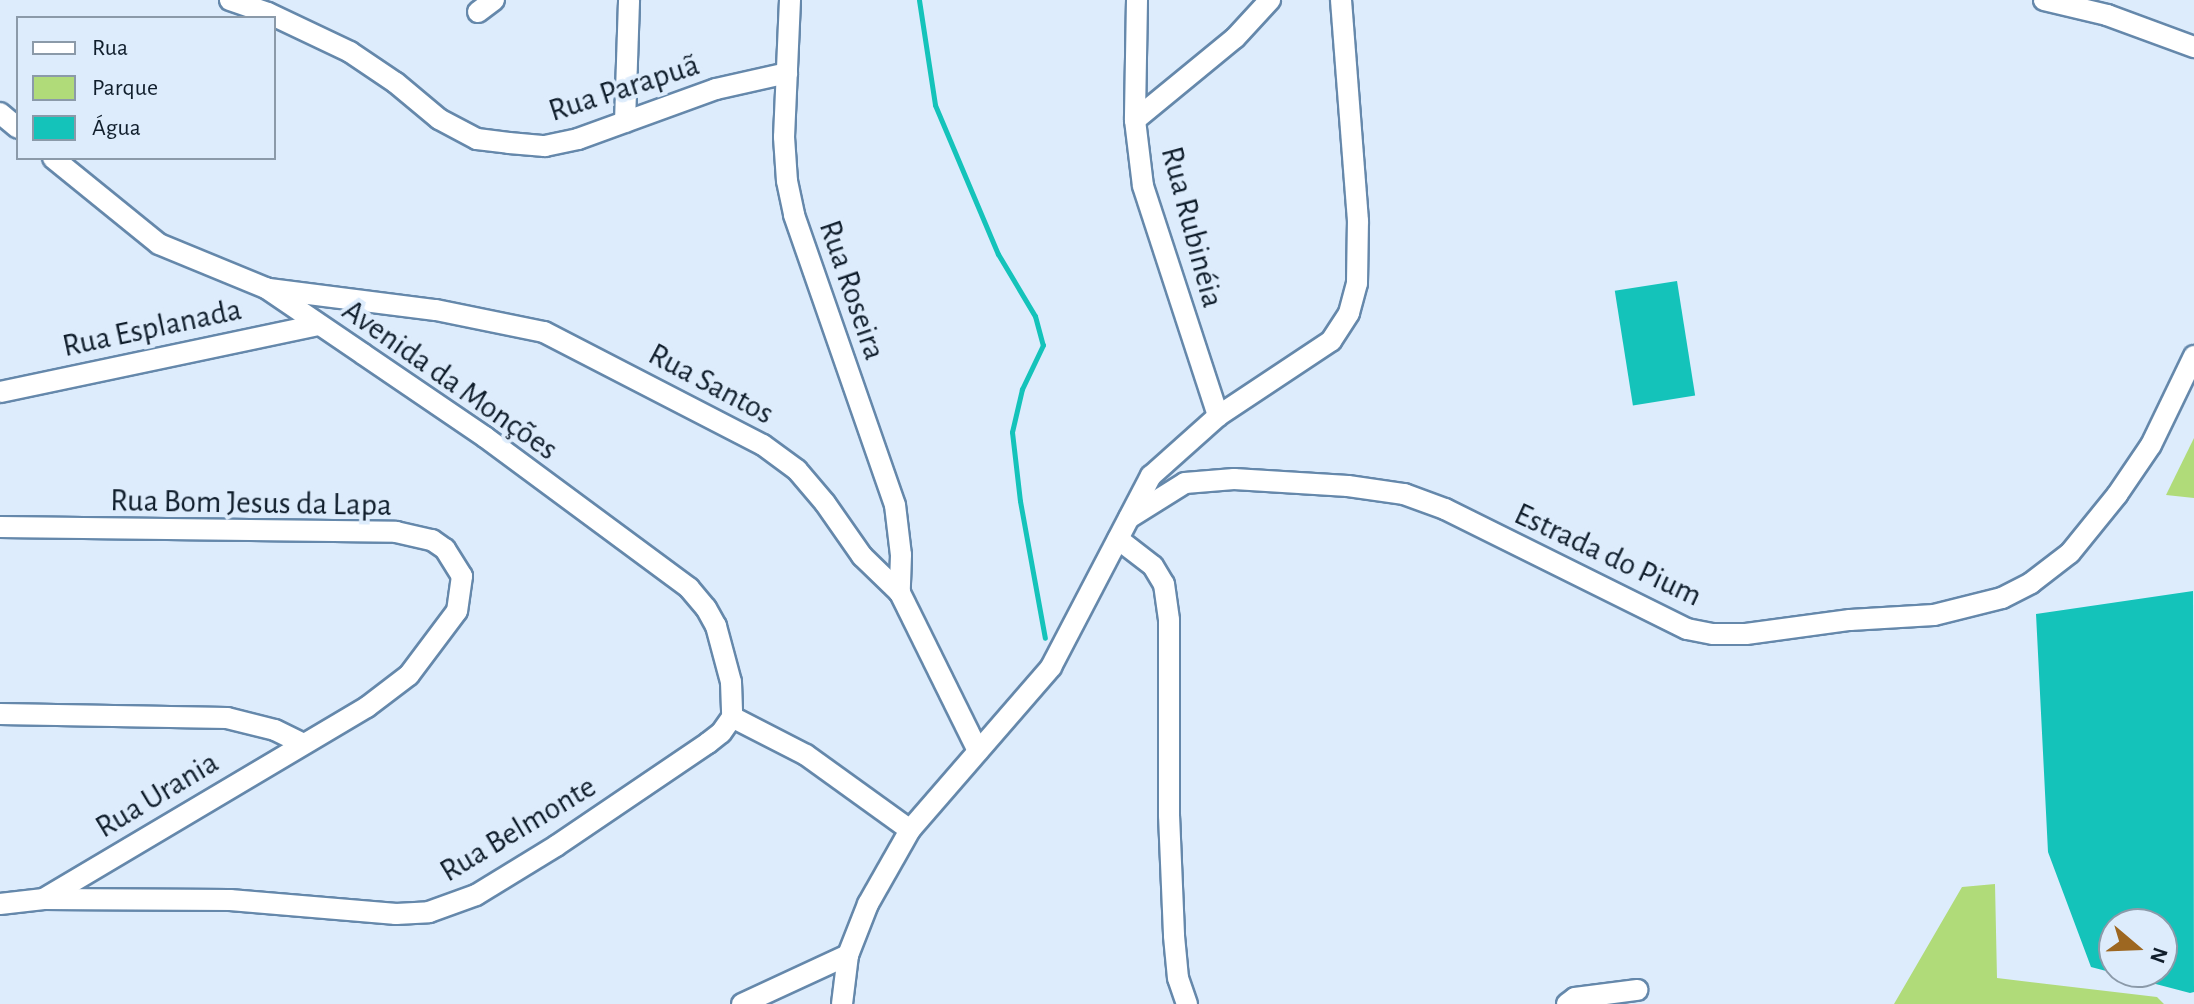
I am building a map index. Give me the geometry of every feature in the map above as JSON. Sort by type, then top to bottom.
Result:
[{"type":"street","name":"Rua Parapuã","points":[[230,0],[274,16]]},
{"type":"street","points":[[625,122],[629,0]]},
{"type":"street","name":"Rua Roseira","points":[[790,0],[784,137],[787,181],[794,215],[895,505],[900,593]]},
{"type":"street","name":"Rua Rubinéia","points":[[1137,0],[1135,120],[1143,186],[1218,416]]},
{"type":"street","points":[[1135,120],[1235,38],[1270,0]]},
{"type":"street","points":[[842,1004],[848,955],[868,904],[910,830],[1051,667],[1151,476],[1218,416],[1331,341],[1349,313],[1357,283],[1358,221],[1341,0]]},
{"type":"street","points":[[2044,0],[2112,7],[2194,47]]},
{"type":"street","name":"Rua Parapuã","points":[[276,17],[350,52],[396,83],[439,119],[477,139],[545,146],[625,122],[716,89],[787,73]]},
{"type":"street","points":[[0,113],[16,126]]},
{"type":"street","name":"Avenida da Monções","points":[[55,160],[159,244],[266,288],[485,437],[689,588],[716,626],[731,682],[732,717]]},
{"type":"street","name":"Rua Santos","points":[[266,288],[436,310],[544,332],[763,445],[797,470],[825,503],[862,556],[900,593],[978,751]]},
{"type":"street","name":"Rua Esplanada","points":[[0,392],[317,325]]},
{"type":"street","name":"Estrada do Pium","points":[[1129,518],[1185,483],[1234,479],[1348,486],[1404,494],[1445,509],[1670,622],[1713,634],[1934,615],[2002,598],[2031,583],[2070,553],[2117,495],[2151,445],[2194,356]]},
{"type":"street","points":[[1168,460],[1174,473],[1185,483]]},
{"type":"street","name":"Rua Bom Jesus da Lapa","points":[[0,527],[396,532],[432,540],[445,549],[462,576],[462,592],[457,611],[438,639],[409,675],[367,707],[302,743]]},
{"type":"street","points":[[1118,539],[1153,566],[1164,584],[1174,936],[1178,978],[1187,1004]]},
{"type":"street","points":[[0,714],[227,718],[275,730],[302,743]]},
{"type":"street","points":[[732,717],[806,755],[910,830]]},
{"type":"street","name":"Rua Belmonte","points":[[0,904],[44,899],[230,900],[396,914],[429,912],[476,895],[556,846],[708,743],[721,733],[732,717]]},
{"type":"street","name":"Rua Urania","points":[[44,899],[302,743]]},
{"type":"street","points":[[742,1004],[848,955]]},
{"type":"street","points":[[1567,1004],[1575,998],[1637,990]]},
{"type":"green space","points":[[2194,438],[2194,498],[2166,495]]},
{"type":"green space","points":[[1995,884],[1997,978],[2157,997],[2164,1004],[1894,1004],[1962,887]]},
{"type":"water","points":[[1677,281],[1695,396],[1633,405],[1615,291]]},
{"type":"water","points":[[2193,591],[2194,992],[2171,988],[2178,988],[2178,908],[2098,908],[2098,969],[2091,967],[2048,852],[2036,614]]},
{"type":"waterway","points":[[919,0],[935,105],[998,254],[1035,316],[1043,345],[1022,389],[1012,432],[1020,501],[1045,638]]}]
